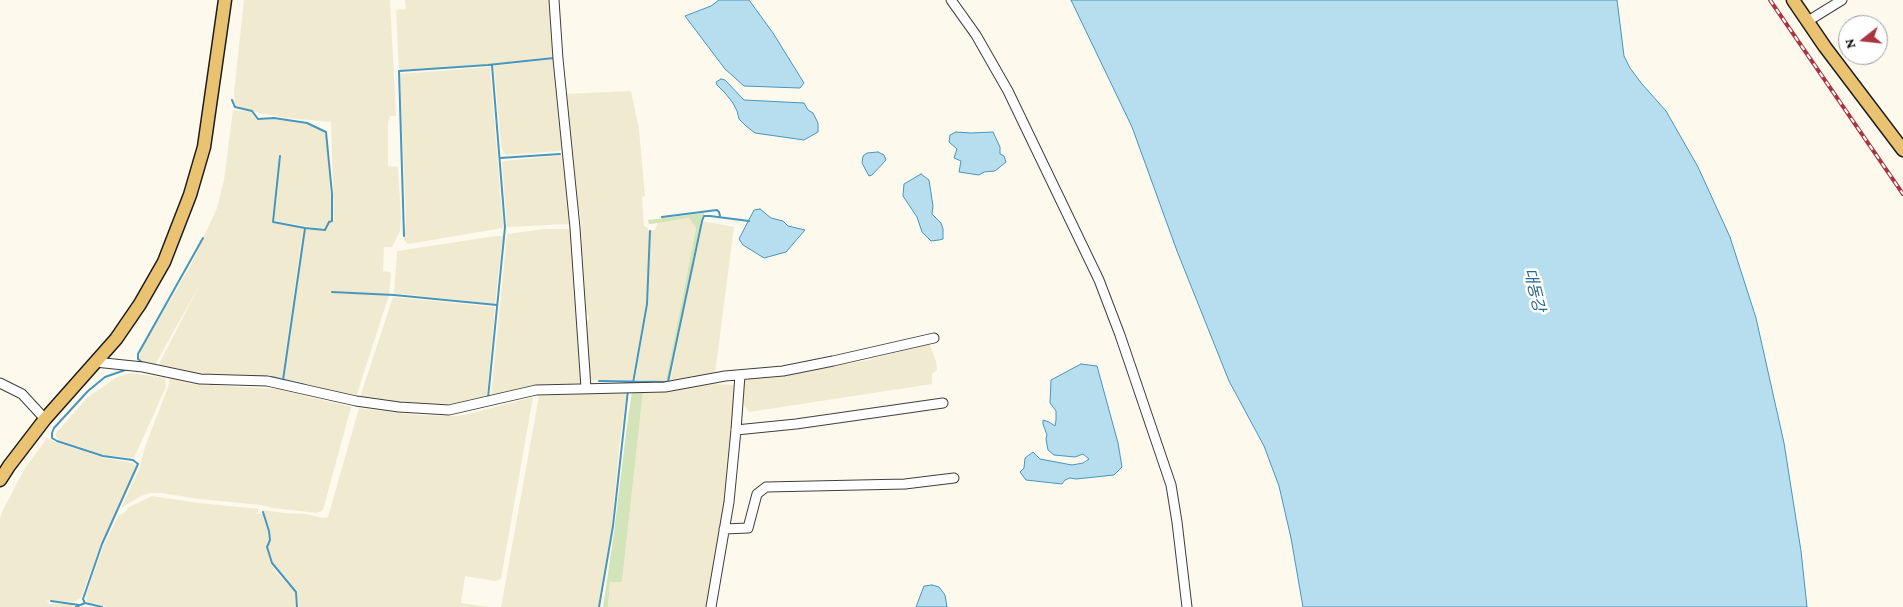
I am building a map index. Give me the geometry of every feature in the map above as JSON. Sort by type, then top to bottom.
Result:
[{"type":"main road","points":[[0,480],[8,466],[45,418],[116,339],[140,304],[159,271],[190,195],[204,147],[225,0]]},
{"type":"main road","points":[[1794,0],[1825,47],[1903,150]]},
{"type":"street","points":[[554,0],[575,228],[586,388]]},
{"type":"street","points":[[951,0],[976,35],[1008,91],[1099,280],[1120,335],[1170,485],[1178,522],[1187,607]]},
{"type":"street","points":[[1808,22],[1842,0]]},
{"type":"street","points":[[95,362],[143,367],[200,379],[267,381],[356,401],[434,410],[460,408],[536,390],[665,386],[783,370],[834,361],[934,338]]},
{"type":"street","points":[[711,607],[724,529],[736,430],[740,375]]},
{"type":"street","points":[[0,383],[22,394],[45,418]]},
{"type":"street","points":[[736,430],[796,424],[943,403]]},
{"type":"street","points":[[724,529],[748,528],[757,494],[766,487],[905,484],[954,478]]},
{"type":"shaded area","points":[[244,0],[390,0],[396,116],[390,116],[388,124],[388,166],[398,167],[401,216],[400,231],[392,247],[384,247],[383,271],[390,272],[391,274],[389,294],[331,291],[331,293],[389,295],[356,397],[284,379],[305,228],[325,230],[329,222],[334,220],[331,122],[287,118],[255,112],[239,108],[235,104],[234,92]]},
{"type":"shaded area","points":[[405,0],[552,0],[554,57],[492,64],[399,70],[396,10],[406,9]]},
{"type":"shaded area","points":[[555,59],[564,147],[560,151],[506,155],[501,145],[494,66]]},
{"type":"shaded area","points":[[490,67],[503,228],[408,244],[404,240],[406,222],[400,74]]},
{"type":"shaded area","points":[[631,91],[639,129],[645,196],[642,197],[644,226],[648,228],[650,236],[646,304],[632,380],[592,380],[588,376],[583,321],[589,320],[589,317],[586,312],[580,212],[576,212],[564,94]]},
{"type":"shaded area","points":[[233,110],[251,112],[258,119],[274,119],[312,125],[322,130],[326,135],[332,217],[325,229],[274,221],[281,155],[278,157],[272,223],[303,228],[282,378],[260,375],[190,373],[158,366],[199,286],[155,365],[142,362],[139,359],[142,347],[190,267],[217,208],[224,180]]},
{"type":"shaded area","points":[[565,155],[571,224],[507,227],[502,162]]},
{"type":"shaded area","points":[[689,218],[696,228],[666,381],[635,380],[648,304],[651,230],[655,230],[658,222]]},
{"type":"shaded area","points":[[702,221],[734,227],[715,374],[670,382]]},
{"type":"shaded area","points":[[544,229],[572,229],[583,379],[581,383],[543,385],[491,395],[507,234]]},
{"type":"shaded area","points":[[503,236],[495,304],[394,293],[397,251]]},
{"type":"shaded area","points":[[393,297],[495,307],[487,396],[461,403],[438,405],[402,403],[360,397]]},
{"type":"shaded area","points":[[930,345],[936,361],[937,370],[932,374],[932,384],[749,412],[743,404],[742,380],[868,360]]},
{"type":"shaded area","points":[[131,373],[165,378],[166,387],[134,458],[104,455],[59,440],[56,437],[56,433],[87,398],[117,377]]},
{"type":"shaded area","points":[[170,378],[191,384],[277,389],[351,407],[323,510],[317,513],[161,493],[141,496],[121,508],[140,467],[145,447]]},
{"type":"shaded area","points":[[715,384],[735,385],[727,501],[708,607],[608,607],[610,582],[622,582],[643,392]]},
{"type":"shaded area","points":[[627,392],[620,440],[612,525],[598,607],[501,607],[539,396]]},
{"type":"shaded area","points":[[533,397],[501,579],[495,581],[465,576],[461,603],[489,607],[299,607],[297,591],[273,563],[268,547],[271,540],[270,530],[263,510],[305,514],[323,518],[328,517],[359,408],[417,415],[451,416],[465,415]]},
{"type":"shaded area","points":[[47,438],[104,458],[133,463],[137,467],[101,544],[81,598],[73,602],[47,600],[49,604],[73,604],[72,607],[0,607],[0,519],[25,468]]},
{"type":"shaded area","points":[[152,496],[259,509],[257,514],[263,514],[268,531],[269,540],[266,547],[271,564],[295,592],[296,607],[107,607],[87,602],[86,595],[103,547],[119,515],[124,513],[129,507]]},
{"type":"green space","points":[[704,213],[701,220],[669,381],[666,381],[696,228],[689,218],[651,224],[649,224],[648,220]]},
{"type":"green space","points":[[632,391],[643,392],[622,582],[610,582],[608,607],[603,607],[614,533]]},
{"type":"water","points":[[719,0],[749,0],[773,33],[804,83],[800,88],[744,86],[725,69],[685,16],[711,6]]},
{"type":"water","name":"대동강","points":[[1071,0],[1617,0],[1624,56],[1642,84],[1666,111],[1698,167],[1730,237],[1756,318],[1784,443],[1801,551],[1807,607],[1303,607],[1291,538],[1279,486],[1264,446],[1229,381],[1177,251],[1132,127]]},
{"type":"water","points":[[721,79],[725,80],[744,100],[804,103],[808,110],[813,113],[818,123],[818,132],[804,140],[755,133],[739,119],[733,103],[717,85],[716,82]]},
{"type":"water","points":[[956,132],[993,132],[1000,147],[1000,154],[1004,156],[1006,162],[995,171],[984,172],[979,175],[959,172],[961,161],[954,158],[957,149],[949,142],[950,135]]},
{"type":"water","points":[[878,152],[884,155],[886,160],[869,176],[862,163],[863,156],[867,153]]},
{"type":"water","points":[[921,174],[929,180],[933,206],[932,214],[941,223],[943,239],[931,241],[922,232],[917,217],[903,196],[904,184]]},
{"type":"water","points":[[760,209],[771,218],[783,221],[788,226],[805,230],[786,252],[764,258],[743,245],[739,239],[754,210]]},
{"type":"water","points":[[1081,364],[1097,366],[1118,443],[1122,467],[1114,475],[1070,478],[1062,484],[1026,480],[1020,472],[1024,468],[1025,458],[1033,452],[1040,459],[1072,465],[1083,463],[1089,459],[1083,454],[1075,457],[1054,455],[1048,450],[1047,435],[1043,424],[1043,420],[1055,426],[1056,411],[1050,403],[1051,380]]},
{"type":"water","points":[[932,585],[939,587],[945,595],[947,607],[916,607],[924,586]]},
{"type":"waterway","points":[[404,236],[399,71],[554,58]]},
{"type":"waterway","points":[[488,398],[505,227],[492,65]]},
{"type":"waterway","points":[[232,100],[235,107],[252,111],[258,119],[274,118],[307,123],[326,132],[332,194],[332,221],[329,222],[325,230],[305,228]]},
{"type":"waterway","points":[[500,158],[560,154]]},
{"type":"waterway","points":[[280,156],[273,222],[305,228],[283,380]]},
{"type":"waterway","points":[[662,217],[717,210],[720,216]]},
{"type":"waterway","points":[[668,382],[704,216],[749,221]]},
{"type":"waterway","points":[[633,383],[647,304],[650,231]]},
{"type":"waterway","points":[[143,363],[138,359],[138,354],[203,238]]},
{"type":"waterway","points":[[332,292],[394,295],[497,305]]},
{"type":"waterway","points":[[102,607],[85,603],[83,599],[102,544],[138,464],[133,460],[103,456],[57,441],[52,438],[52,433],[54,428],[88,391],[105,377],[128,369]]},
{"type":"waterway","points":[[249,376],[272,377],[305,385]]},
{"type":"waterway","points":[[186,380],[196,382]]},
{"type":"waterway","points":[[599,381],[669,382]]},
{"type":"waterway","points":[[618,384],[639,383]]},
{"type":"waterway","points":[[211,384],[224,384]]},
{"type":"waterway","points":[[571,385],[581,385]]},
{"type":"waterway","points":[[599,607],[613,526],[628,390]]},
{"type":"waterway","points":[[458,412],[497,403]]},
{"type":"waterway","points":[[263,512],[269,531],[270,540],[267,547],[272,563],[296,592],[297,607]]},
{"type":"waterway","points":[[51,601],[79,605]]},
{"type":"waterway","points":[[76,607],[85,603]]},
{"type":"railway","points":[[1770,0],[1903,194]]}]
